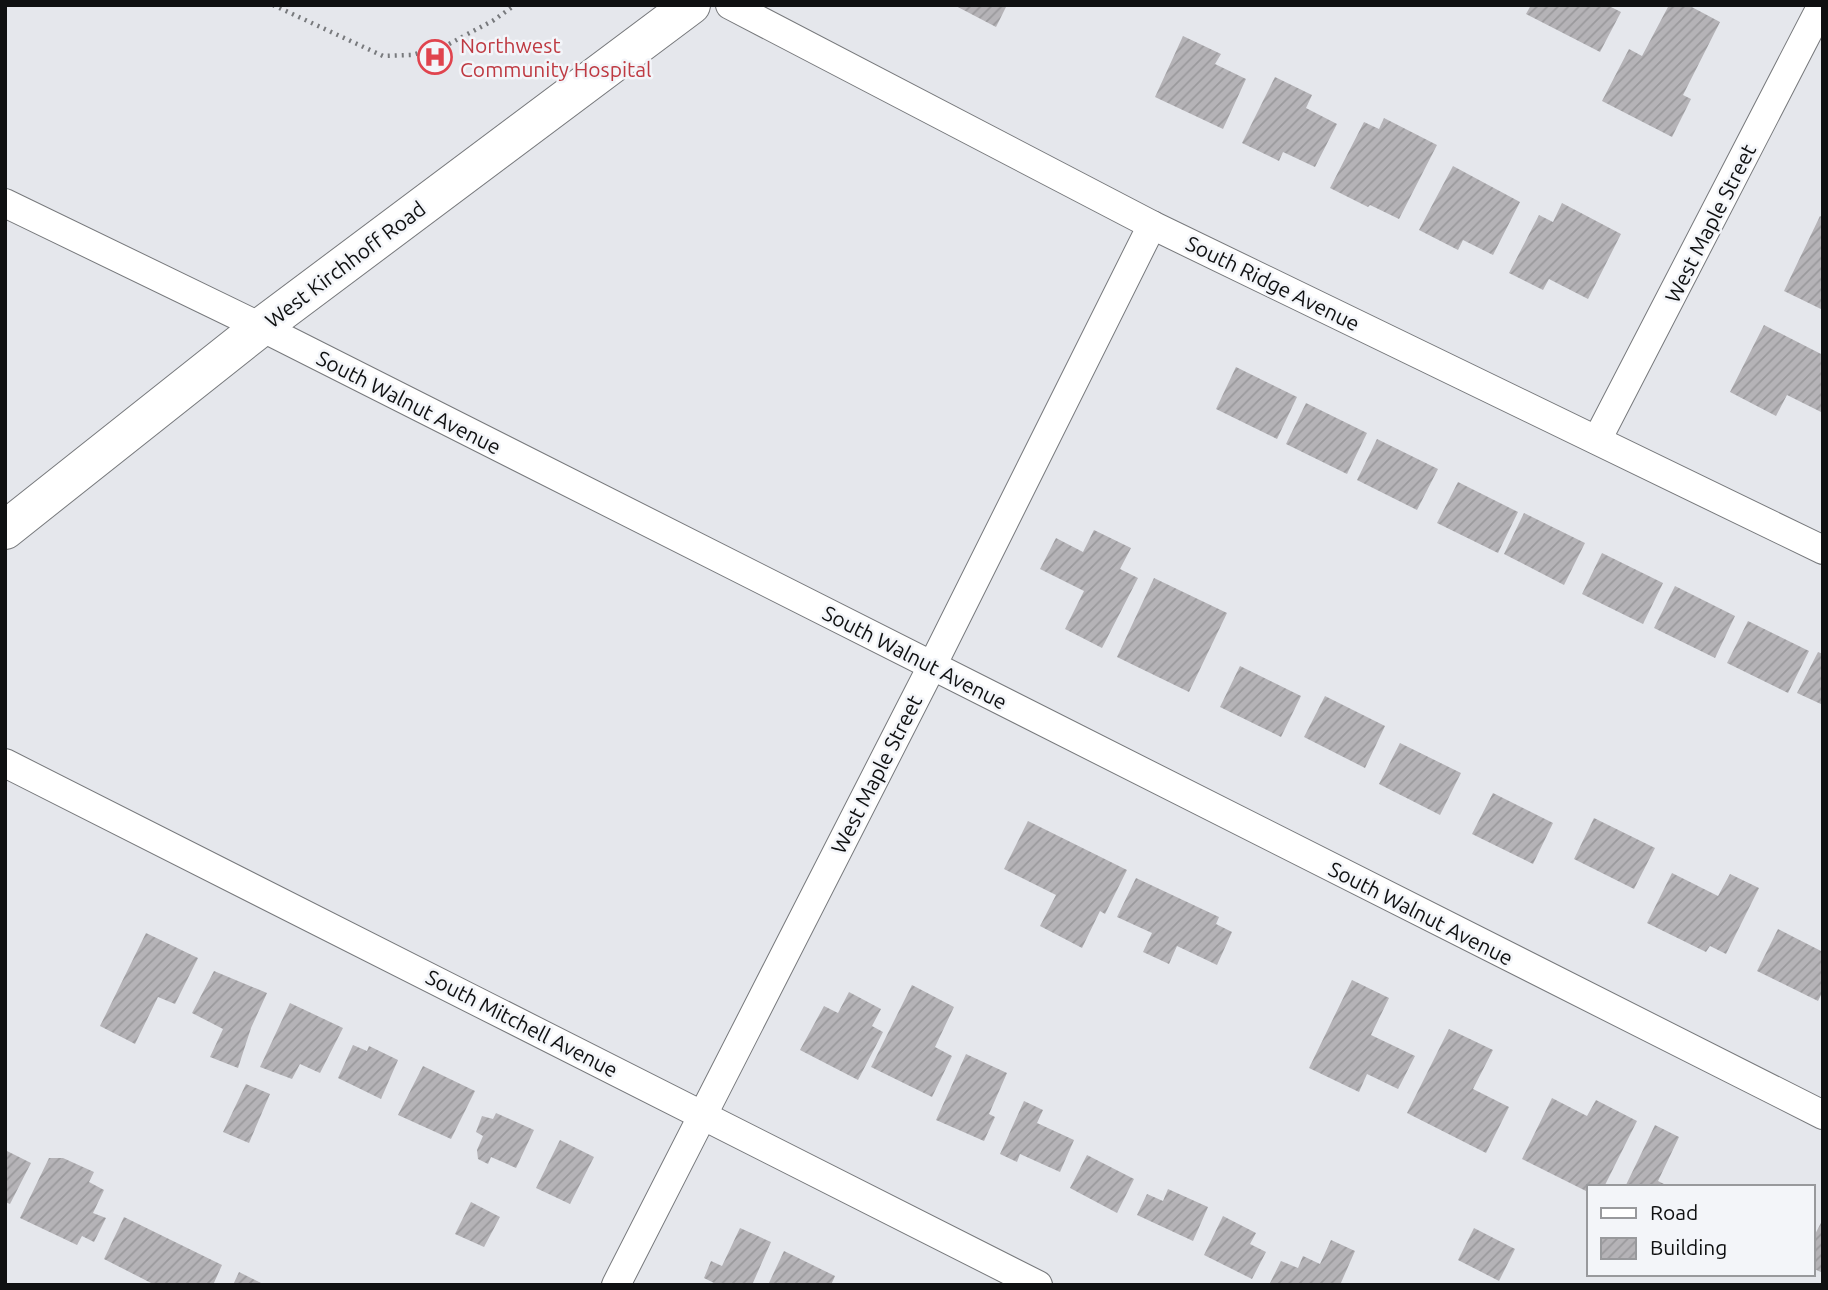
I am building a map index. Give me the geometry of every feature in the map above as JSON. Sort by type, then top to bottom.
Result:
[{"type":"main road","name":"West Kirchhoff Road","points":[[5,530],[261,327],[691,5]]},
{"type":"street","name":"South Ridge Avenue","points":[[730,5],[1152,225],[1823,551]]},
{"type":"street","name":"West Maple Street","points":[[1597,440],[1822,5]]},
{"type":"street","name":"South Walnut Avenue","points":[[5,203],[261,327],[1823,1115]]},
{"type":"street","name":"West Maple Street","points":[[616,1285],[932,666],[1152,225]]},
{"type":"street","name":"South Mitchell Avenue","points":[[5,763],[1038,1285]]},
{"type":"path","points":[[273,5],[383,56],[412,55],[447,45],[494,20],[515,5]]},
{"type":"building","points":[[954,5],[1007,5],[996,27]]},
{"type":"building","points":[[1531,5],[1607,5],[1621,12],[1600,52],[1526,14]]},
{"type":"building","points":[[1669,5],[1688,5],[1720,22],[1683,95],[1691,99],[1672,137],[1602,101],[1629,49],[1642,56]]},
{"type":"building","points":[[1183,36],[1221,54],[1215,64],[1246,79],[1223,129],[1155,97]]},
{"type":"building","points":[[1275,77],[1312,95],[1306,108],[1337,124],[1315,167],[1283,152],[1279,161],[1242,143]]},
{"type":"building","points":[[1384,118],[1437,145],[1399,219],[1330,188],[1364,122],[1379,129]]},
{"type":"building","points":[[1453,166],[1520,202],[1493,255],[1463,240],[1458,250],[1419,230]]},
{"type":"building","points":[[1562,203],[1621,234],[1588,299],[1549,279],[1543,290],[1509,273],[1539,215],[1553,222]]},
{"type":"building","points":[[1820,216],[1823,218],[1823,310],[1784,291]]},
{"type":"building","points":[[1764,325],[1823,355],[1823,413],[1787,395],[1776,416],[1730,392]]},
{"type":"building","points":[[1236,367],[1297,397],[1277,439],[1216,409]]},
{"type":"building","points":[[1306,403],[1367,433],[1347,474],[1286,444]]},
{"type":"building","points":[[1377,439],[1438,469],[1417,510],[1357,480]]},
{"type":"building","points":[[1458,482],[1518,512],[1498,553],[1437,523]]},
{"type":"building","points":[[1524,513],[1585,543],[1564,585],[1504,554]]},
{"type":"building","points":[[1094,530],[1131,548],[1120,569],[1138,578],[1102,648],[1065,629],[1084,591],[1040,569],[1056,538],[1083,552]]},
{"type":"building","points":[[1602,553],[1663,583],[1643,624],[1582,594]]},
{"type":"building","points":[[1154,578],[1227,613],[1189,692],[1117,657]]},
{"type":"building","points":[[1675,586],[1735,616],[1715,658],[1654,628]]},
{"type":"building","points":[[1748,621],[1809,651],[1788,693],[1727,663]]},
{"type":"building","points":[[1818,652],[1823,654],[1823,705],[1797,693]]},
{"type":"building","points":[[1240,666],[1301,696],[1281,737],[1220,707]]},
{"type":"building","points":[[1325,696],[1385,726],[1365,768],[1304,737]]},
{"type":"building","points":[[1400,743],[1461,773],[1440,815],[1379,784]]},
{"type":"building","points":[[1493,793],[1553,823],[1533,864],[1472,834]]},
{"type":"building","points":[[1594,818],[1655,848],[1634,889],[1574,859]]},
{"type":"building","points":[[1028,821],[1127,870],[1105,914],[1100,911],[1082,948],[1040,926],[1056,895],[1004,869]]},
{"type":"building","points":[[1672,873],[1718,896],[1730,874],[1759,888],[1726,954],[1710,946],[1706,952],[1647,923]]},
{"type":"building","points":[[1136,878],[1219,917],[1216,924],[1232,932],[1217,965],[1177,946],[1169,964],[1143,952],[1152,933],[1117,917]]},
{"type":"building","points":[[1778,929],[1823,952],[1823,991],[1818,1001],[1757,971]]},
{"type":"building","points":[[146,933],[198,958],[175,1004],[158,997],[135,1044],[100,1026]]},
{"type":"building","points":[[214,971],[267,993],[251,1028],[238,1068],[210,1057],[223,1029],[192,1013]]},
{"type":"building","points":[[1352,980],[1389,998],[1371,1035],[1415,1056],[1398,1089],[1367,1074],[1359,1092],[1309,1068]]},
{"type":"building","points":[[912,985],[954,1007],[935,1047],[952,1056],[932,1097],[871,1067]]},
{"type":"building","points":[[849,992],[881,1009],[872,1026],[883,1032],[858,1080],[800,1050],[824,1006],[838,1013]]},
{"type":"building","points":[[290,1003],[343,1028],[320,1073],[300,1064],[292,1079],[260,1067]]},
{"type":"building","points":[[1449,1029],[1493,1050],[1473,1089],[1509,1107],[1486,1153],[1407,1113]]},
{"type":"building","points":[[353,1045],[367,1051],[369,1046],[398,1060],[381,1099],[338,1078]]},
{"type":"building","points":[[966,1054],[1007,1073],[989,1114],[995,1117],[984,1141],[936,1120]]},
{"type":"building","points":[[423,1066],[475,1091],[451,1139],[398,1115]]},
{"type":"building","points":[[246,1084],[270,1094],[249,1143],[223,1132]]},
{"type":"building","points":[[1552,1098],[1587,1116],[1596,1100],[1637,1121],[1605,1185],[1587,1185],[1587,1192],[1522,1159]]},
{"type":"building","points":[[1024,1101],[1043,1110],[1037,1123],[1074,1140],[1060,1172],[1020,1154],[1017,1162],[1000,1154]]},
{"type":"building","points":[[496,1113],[534,1130],[516,1168],[491,1157],[488,1164],[478,1159],[477,1150],[483,1136],[476,1132],[482,1116],[493,1119]]},
{"type":"building","points":[[1655,1125],[1679,1137],[1658,1181],[1666,1185],[1626,1185]]},
{"type":"building","points":[[560,1140],[594,1157],[570,1204],[536,1188]]},
{"type":"building","points":[[5,1150],[31,1163],[10,1204],[5,1202]]},
{"type":"building","points":[[1087,1155],[1134,1179],[1117,1213],[1070,1188]]},
{"type":"building","points":[[49,1158],[63,1158],[94,1172],[89,1182],[104,1190],[93,1213],[106,1218],[94,1242],[82,1236],[77,1245],[20,1218]]},
{"type":"building","points":[[1168,1189],[1208,1207],[1193,1241],[1137,1215],[1147,1194],[1163,1201]]},
{"type":"building","points":[[471,1202],[500,1217],[484,1247],[455,1234]]},
{"type":"building","points":[[1223,1216],[1256,1233],[1250,1244],[1266,1252],[1252,1279],[1204,1255]]},
{"type":"building","points":[[124,1217],[222,1265],[213,1285],[155,1285],[104,1259]]},
{"type":"building","points":[[1823,1219],[1823,1273],[1814,1269],[1814,1236]]},
{"type":"building","points":[[740,1228],[771,1242],[752,1285],[718,1285],[704,1278],[711,1261],[722,1266]]},
{"type":"building","points":[[1474,1228],[1515,1249],[1499,1281],[1458,1260]]},
{"type":"building","points":[[1331,1240],[1355,1251],[1340,1285],[1269,1285],[1281,1261],[1298,1268],[1303,1256],[1320,1264]]},
{"type":"building","points":[[784,1251],[835,1276],[831,1285],[768,1285]]},
{"type":"building","points":[[239,1272],[265,1285],[233,1285]]},
{"type":"place","name":"Northwest Community Hospital","points":[[435,57]]}]
